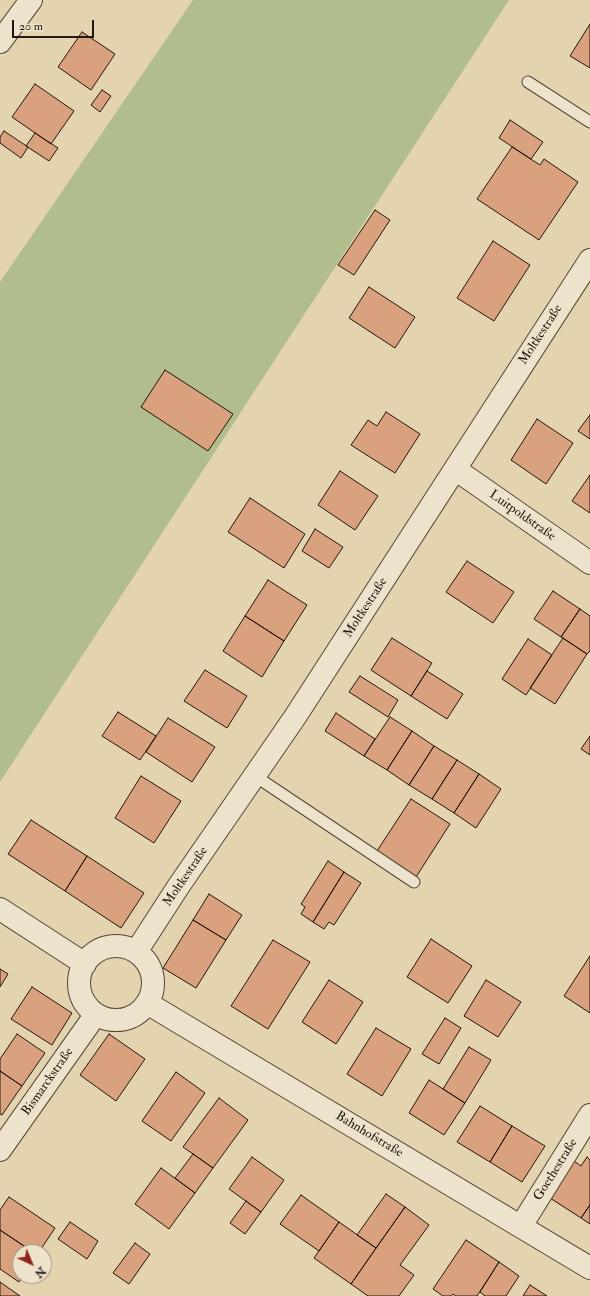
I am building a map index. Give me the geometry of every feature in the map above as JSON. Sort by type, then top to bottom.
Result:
[{"type":"street","points":[[0,42],[31,0]]},
{"type":"street","name":"Moltkestraße","points":[[136,952],[178,887],[295,717],[590,260]]},
{"type":"street","name":"Luitpoldstraße","points":[[455,470],[590,563]]},
{"type":"street","points":[[0,909],[85,964]]},
{"type":"street","points":[[114,947],[126,948],[136,952],[145,960],[153,981],[152,993],[147,1003],[140,1012],[129,1018],[118,1020],[106,1019],[96,1014],[87,1007],[79,986],[81,974],[85,964],[93,955],[103,949],[114,947]]},
{"type":"street","name":"Bahnhofstraße","points":[[147,1003],[590,1268]]},
{"type":"street","name":"Bismarckstraße","points":[[0,1150],[96,1014]]},
{"type":"street","name":"Goethestraße","points":[[521,1226],[590,1115]]},
{"type":"lane","points":[[528,82],[590,122]]},
{"type":"lane","points":[[255,776],[414,882]]},
{"type":"green space","points":[[193,0],[509,0],[0,782],[0,282]]},
{"type":"building","points":[[590,24],[590,68],[570,56]]},
{"type":"building","points":[[82,32],[115,54],[91,90],[58,67]]},
{"type":"building","points":[[35,84],[74,111],[51,144],[12,117]]},
{"type":"building","points":[[102,90],[111,96],[100,112],[91,105]]},
{"type":"building","points":[[510,120],[543,142],[531,159],[499,138]]},
{"type":"building","points":[[4,131],[28,147],[21,158],[0,143],[0,137]]},
{"type":"building","points":[[35,133],[58,148],[49,161],[26,146]]},
{"type":"building","points":[[512,147],[540,165],[544,159],[578,182],[539,240],[477,199]]},
{"type":"building","points":[[375,210],[390,220],[354,275],[338,265]]},
{"type":"building","points":[[493,241],[530,265],[494,321],[457,298]]},
{"type":"building","points":[[369,287],[415,317],[395,348],[349,318]]},
{"type":"building","points":[[165,370],[233,414],[208,451],[141,407]]},
{"type":"building","points":[[386,412],[420,434],[395,473],[351,445],[368,420],[377,426]]},
{"type":"building","points":[[590,415],[590,439],[578,431]]},
{"type":"building","points":[[537,419],[573,443],[546,484],[511,460]]},
{"type":"building","points":[[340,471],[378,496],[355,530],[318,505]]},
{"type":"building","points":[[590,475],[590,513],[572,501]]},
{"type":"building","points":[[250,498],[305,534],[284,568],[228,532]]},
{"type":"building","points":[[315,529],[343,547],[329,568],[302,551]]},
{"type":"building","points":[[467,561],[514,592],[493,623],[446,592]]},
{"type":"building","points":[[268,580],[307,605],[284,641],[245,616]]},
{"type":"building","points":[[553,591],[580,609],[561,637],[534,619]]},
{"type":"building","points":[[580,609],[590,616],[590,651],[587,654],[561,637]]},
{"type":"building","points":[[245,616],[284,641],[262,677],[223,651]]},
{"type":"building","points":[[392,638],[432,663],[411,696],[371,670]]},
{"type":"building","points":[[563,638],[587,654],[555,704],[530,688]]},
{"type":"building","points":[[528,639],[552,655],[526,695],[502,679]]},
{"type":"building","points":[[205,670],[247,696],[227,728],[184,701]]},
{"type":"building","points":[[427,671],[463,694],[447,719],[411,696]]},
{"type":"building","points":[[360,676],[398,700],[388,717],[349,692]]},
{"type":"building","points":[[118,712],[156,736],[140,760],[102,736]]},
{"type":"building","points":[[336,713],[375,739],[364,756],[325,731]]},
{"type":"building","points":[[390,717],[412,731],[387,770],[364,756]]},
{"type":"building","points":[[168,718],[215,747],[192,782],[146,752]]},
{"type":"building","points":[[412,731],[434,746],[409,785],[387,770]]},
{"type":"building","points":[[590,736],[590,755],[581,749]]},
{"type":"building","points":[[434,746],[457,760],[432,799],[409,785]]},
{"type":"building","points":[[457,760],[479,774],[454,813],[432,799]]},
{"type":"building","points":[[479,774],[501,789],[476,828],[454,813]]},
{"type":"building","points":[[141,776],[181,801],[154,843],[115,818]]},
{"type":"building","points":[[411,799],[450,824],[416,877],[377,851]]},
{"type":"building","points":[[31,820],[87,856],[65,891],[8,854]]},
{"type":"building","points":[[87,856],[144,893],[121,928],[65,891]]},
{"type":"building","points":[[328,861],[344,872],[313,922],[301,914],[305,907],[301,904]]},
{"type":"building","points":[[344,872],[361,883],[334,925],[329,922],[324,929],[313,922]]},
{"type":"building","points":[[209,894],[242,915],[226,940],[193,920]]},
{"type":"building","points":[[193,920],[226,940],[196,988],[163,968]]},
{"type":"building","points":[[431,939],[472,966],[448,1003],[407,977]]},
{"type":"building","points":[[273,940],[310,962],[268,1029],[231,1006]]},
{"type":"building","points":[[590,956],[590,1013],[564,996]]},
{"type":"building","points":[[0,969],[8,974],[0,987]]},
{"type":"building","points":[[329,980],[363,1002],[336,1044],[302,1022]]},
{"type":"building","points":[[486,980],[521,1002],[498,1037],[464,1016]]},
{"type":"building","points":[[32,987],[72,1013],[52,1045],[11,1019]]},
{"type":"building","points":[[445,1018],[461,1028],[439,1064],[422,1054]]},
{"type":"building","points":[[376,1028],[411,1049],[382,1096],[347,1074]]},
{"type":"building","points":[[17,1034],[45,1053],[22,1086],[0,1071],[0,1059]]},
{"type":"building","points":[[109,1034],[145,1059],[116,1101],[80,1075]]},
{"type":"building","points":[[469,1047],[491,1060],[465,1103],[443,1089]]},
{"type":"building","points":[[0,1071],[22,1086],[2,1115],[0,1114]]},
{"type":"building","points":[[176,1072],[205,1093],[171,1141],[142,1121]]},
{"type":"building","points":[[429,1080],[465,1103],[444,1135],[409,1113]]},
{"type":"building","points":[[219,1098],[248,1120],[213,1168],[183,1147]]},
{"type":"building","points":[[480,1106],[512,1126],[490,1162],[457,1142]]},
{"type":"building","points":[[512,1126],[545,1146],[522,1182],[490,1162]]},
{"type":"building","points":[[193,1154],[213,1168],[195,1193],[175,1178]]},
{"type":"building","points":[[252,1157],[284,1180],[261,1212],[229,1189]]},
{"type":"building","points":[[587,1157],[590,1160],[590,1205],[581,1218],[550,1198],[574,1161],[581,1166]]},
{"type":"building","points":[[161,1168],[195,1193],[169,1229],[135,1204]]},
{"type":"building","points":[[386,1194],[405,1207],[376,1248],[357,1235]]},
{"type":"building","points":[[301,1195],[339,1222],[319,1251],[280,1224]]},
{"type":"building","points":[[9,1197],[55,1228],[44,1244],[21,1244],[0,1230],[0,1210]]},
{"type":"building","points":[[246,1201],[261,1212],[245,1234],[230,1223]]},
{"type":"building","points":[[590,1205],[590,1224],[581,1218]]},
{"type":"building","points":[[405,1207],[429,1225],[400,1265],[414,1275],[399,1296],[368,1296],[351,1284]]},
{"type":"building","points":[[70,1222],[98,1241],[87,1259],[58,1239]]},
{"type":"building","points":[[339,1222],[376,1248],[351,1284],[314,1258]]},
{"type":"building","points":[[0,1230],[21,1244],[12,1244],[12,1277],[0,1269]]},
{"type":"building","points":[[466,1240],[499,1262],[477,1296],[456,1296],[453,1294],[451,1296],[443,1296],[433,1289]]},
{"type":"building","points":[[135,1243],[150,1254],[129,1284],[113,1273]]},
{"type":"building","points":[[499,1262],[519,1276],[506,1296],[485,1296],[480,1292]]},
{"type":"building","points":[[0,1282],[20,1296],[0,1296]]},
{"type":"building","points":[[530,1285],[547,1296],[523,1296]]}]
